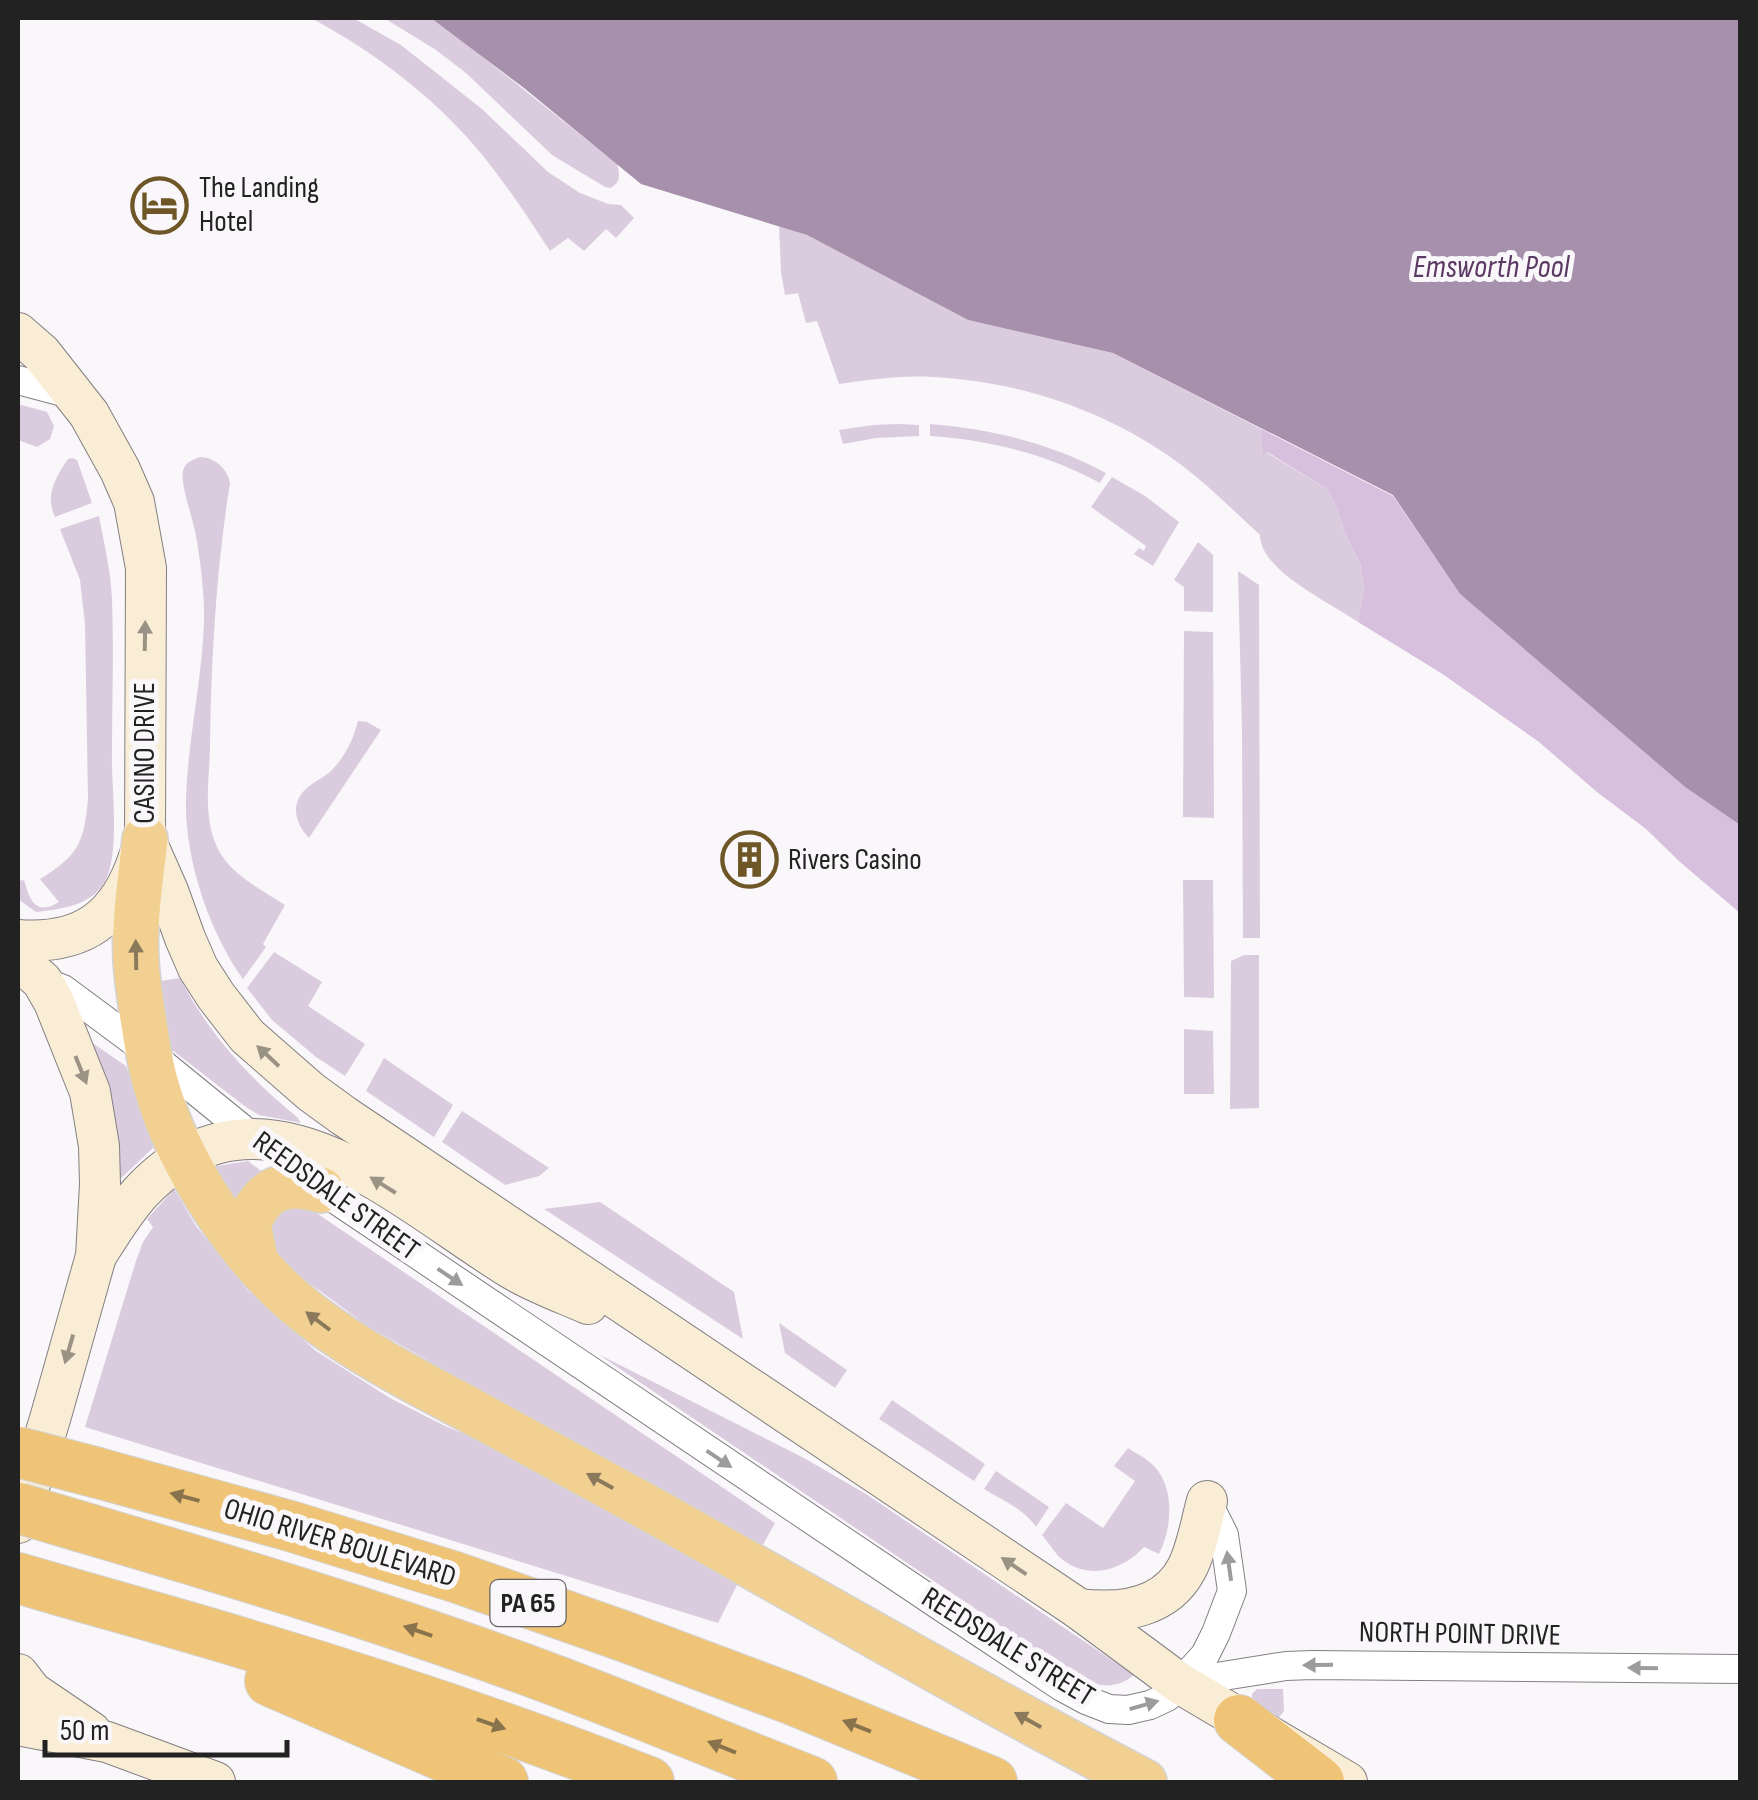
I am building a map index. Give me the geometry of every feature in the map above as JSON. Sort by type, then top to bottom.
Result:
[{"type":"highway","points":[[146,839],[136,929],[136,972],[156,1087],[202,1190],[256,1263],[286,1294],[342,1338],[390,1367],[1144,1782]]},
{"type":"highway","points":[[256,1263],[248,1224],[264,1196],[292,1184],[320,1190]]},
{"type":"highway","name":"OHIO RIVER BOULEVARD","points":[[18,1452],[290,1526],[455,1578],[791,1699],[974,1776]]},
{"type":"highway","points":[[18,1508],[434,1637],[812,1782]]},
{"type":"highway","points":[[40,1584],[502,1782]]},
{"type":"highway","points":[[40,1584],[414,1698],[649,1782]]},
{"type":"highway","points":[[1239,1720],[1319,1782]]},
{"type":"main road","name":"CASINO DRIVE","points":[[18,333],[74,395],[102,437],[134,502],[146,566],[146,839],[198,968],[216,996],[247,1036],[311,1092],[684,1346]]},
{"type":"main road","points":[[18,940],[46,940],[91,928],[121,899],[132,881],[146,839]]},
{"type":"main road","points":[[18,1523],[96,1256],[100,1184],[99,1146],[90,1092],[54,1002],[30,971]]},
{"type":"main road","points":[[96,1256],[141,1192],[184,1156],[228,1141],[256,1140],[300,1145],[352,1165],[515,1272],[684,1346],[1079,1609],[1180,1683],[1347,1782]]},
{"type":"main road","points":[[1079,1609],[1129,1611],[1176,1586],[1188,1567],[1206,1501]]},
{"type":"main road","points":[[18,1674],[32,1692],[106,1742]]},
{"type":"main road","points":[[18,1725],[106,1742],[215,1782]]},
{"type":"street","points":[[18,380],[74,395]]},
{"type":"street","name":"REEDSDALE STREET","points":[[30,971],[63,989],[148,1052],[320,1190],[1074,1694],[1109,1709],[1128,1710],[1167,1697],[1180,1683]]},
{"type":"street","points":[[1180,1683],[1205,1655],[1232,1591],[1224,1535],[1206,1501]]},
{"type":"street","name":"NORTH POINT DRIVE","points":[[1180,1683],[1312,1665],[1740,1669]]},
{"type":"shaded area","points":[[311,18],[353,18],[401,45],[482,109],[548,172],[580,193],[621,205],[634,218],[616,238],[606,229],[584,251],[568,238],[550,251],[493,168],[446,116],[382,62]]},
{"type":"shaded area","points":[[384,18],[431,18],[444,26],[617,164],[616,184],[605,187],[552,155],[466,73]]},
{"type":"shaded area","points":[[779,226],[807,235],[968,320],[1113,353],[1261,429],[1264,454],[1327,489],[1337,508],[1360,563],[1364,588],[1358,622],[1284,573],[1263,548],[1260,535],[1190,472],[1152,445],[1093,414],[1030,392],[964,380],[908,377],[839,384],[817,321],[806,323],[798,293],[785,295]]},
{"type":"shaded area","points":[[18,404],[47,412],[54,426],[50,439],[37,447],[18,440]]},
{"type":"shaded area","points":[[930,424],[1020,439],[1064,453],[1106,473],[1100,483],[1018,450],[930,436]]},
{"type":"shaded area","points":[[873,425],[919,425],[919,436],[843,444],[839,430]]},
{"type":"shaded area","points":[[1261,429],[1393,496],[1460,594],[1685,787],[1740,825],[1740,913],[1646,829],[1539,742],[1441,673],[1358,622],[1364,588],[1360,563],[1337,508],[1327,489],[1267,452],[1263,455]]},
{"type":"shaded area","points":[[200,457],[220,465],[230,483],[213,649],[210,824],[217,847],[230,866],[285,905],[263,944],[266,947],[243,979],[209,917],[194,869],[186,821],[204,612],[199,552],[183,476],[187,463]]},
{"type":"shaded area","points":[[72,458],[77,460],[92,503],[55,517],[53,487]]},
{"type":"shaded area","points":[[1112,477],[1179,522],[1153,566],[1134,554],[1139,548],[1144,551],[1146,546],[1091,507]]},
{"type":"shaded area","points":[[99,516],[112,600],[112,856],[104,883],[91,897],[74,905],[36,912],[18,899],[18,881],[24,880],[39,907],[59,902],[40,879],[77,847],[88,799],[85,624],[80,580],[60,529]]},
{"type":"shaded area","points":[[1198,542],[1213,555],[1213,612],[1184,611],[1184,587],[1174,580]]},
{"type":"shaded area","points":[[1238,571],[1259,585],[1260,938],[1243,938]]},
{"type":"shaded area","points":[[1184,631],[1213,632],[1214,818],[1183,817]]},
{"type":"shaded area","points":[[358,721],[381,730],[309,838],[298,820],[298,801],[341,759]]},
{"type":"shaded area","points":[[1183,880],[1213,880],[1214,998],[1184,997]]},
{"type":"shaded area","points":[[274,952],[322,982],[308,1006],[365,1044],[345,1076],[272,1020],[247,988]]},
{"type":"shaded area","points":[[1244,955],[1259,955],[1259,1108],[1230,1109],[1231,961]]},
{"type":"shaded area","points":[[180,978],[203,1018],[231,1054],[301,1123],[259,1115],[167,1046],[154,982]]},
{"type":"shaded area","points":[[1184,1029],[1213,1031],[1214,1094],[1184,1094]]},
{"type":"shaded area","points":[[91,1042],[126,1066],[152,1142],[153,1148],[117,1182]]},
{"type":"shaded area","points":[[384,1058],[453,1105],[434,1137],[366,1091]]},
{"type":"shaded area","points":[[462,1111],[549,1168],[539,1176],[505,1185],[442,1142]]},
{"type":"shaded area","points":[[248,1161],[269,1177],[237,1209],[211,1167]]},
{"type":"shaded area","points":[[174,1189],[196,1226],[247,1290],[316,1351],[390,1398],[531,1462],[740,1579],[718,1623],[85,1427],[136,1261],[153,1227],[147,1219]]},
{"type":"shaded area","points":[[600,1202],[734,1292],[743,1339],[544,1209]]},
{"type":"shaded area","points":[[299,1204],[775,1523],[760,1550],[366,1325],[285,1265],[270,1248],[270,1215]]},
{"type":"shaded area","points":[[779,1323],[847,1370],[835,1388],[785,1353]]},
{"type":"shaded area","points":[[598,1354],[804,1458],[866,1494],[1134,1675],[1107,1685],[1094,1684],[1067,1671]]},
{"type":"shaded area","points":[[892,1400],[985,1464],[974,1481],[879,1419]]},
{"type":"shaded area","points":[[1128,1448],[1152,1464],[1166,1487],[1169,1521],[1159,1554],[1144,1547],[1127,1561],[1106,1570],[1073,1566],[1060,1558],[1042,1535],[1066,1503],[1103,1528],[1135,1481],[1114,1466]]},
{"type":"shaded area","points":[[996,1471],[1049,1507],[1036,1527],[1019,1510],[984,1489]]},
{"type":"shaded area","points":[[1257,1689],[1283,1689],[1284,1711],[1275,1722],[1253,1705],[1252,1694]]},
{"type":"water","name":"Emsworth Pool","points":[[431,18],[1740,18],[1740,825],[1685,787],[1460,594],[1393,495],[1113,353],[968,320],[807,235],[641,184]]},
{"type":"place","name":"The Landing Hotel","points":[[160,205]]},
{"type":"place","name":"Rivers Casino","points":[[749,860]]}]
